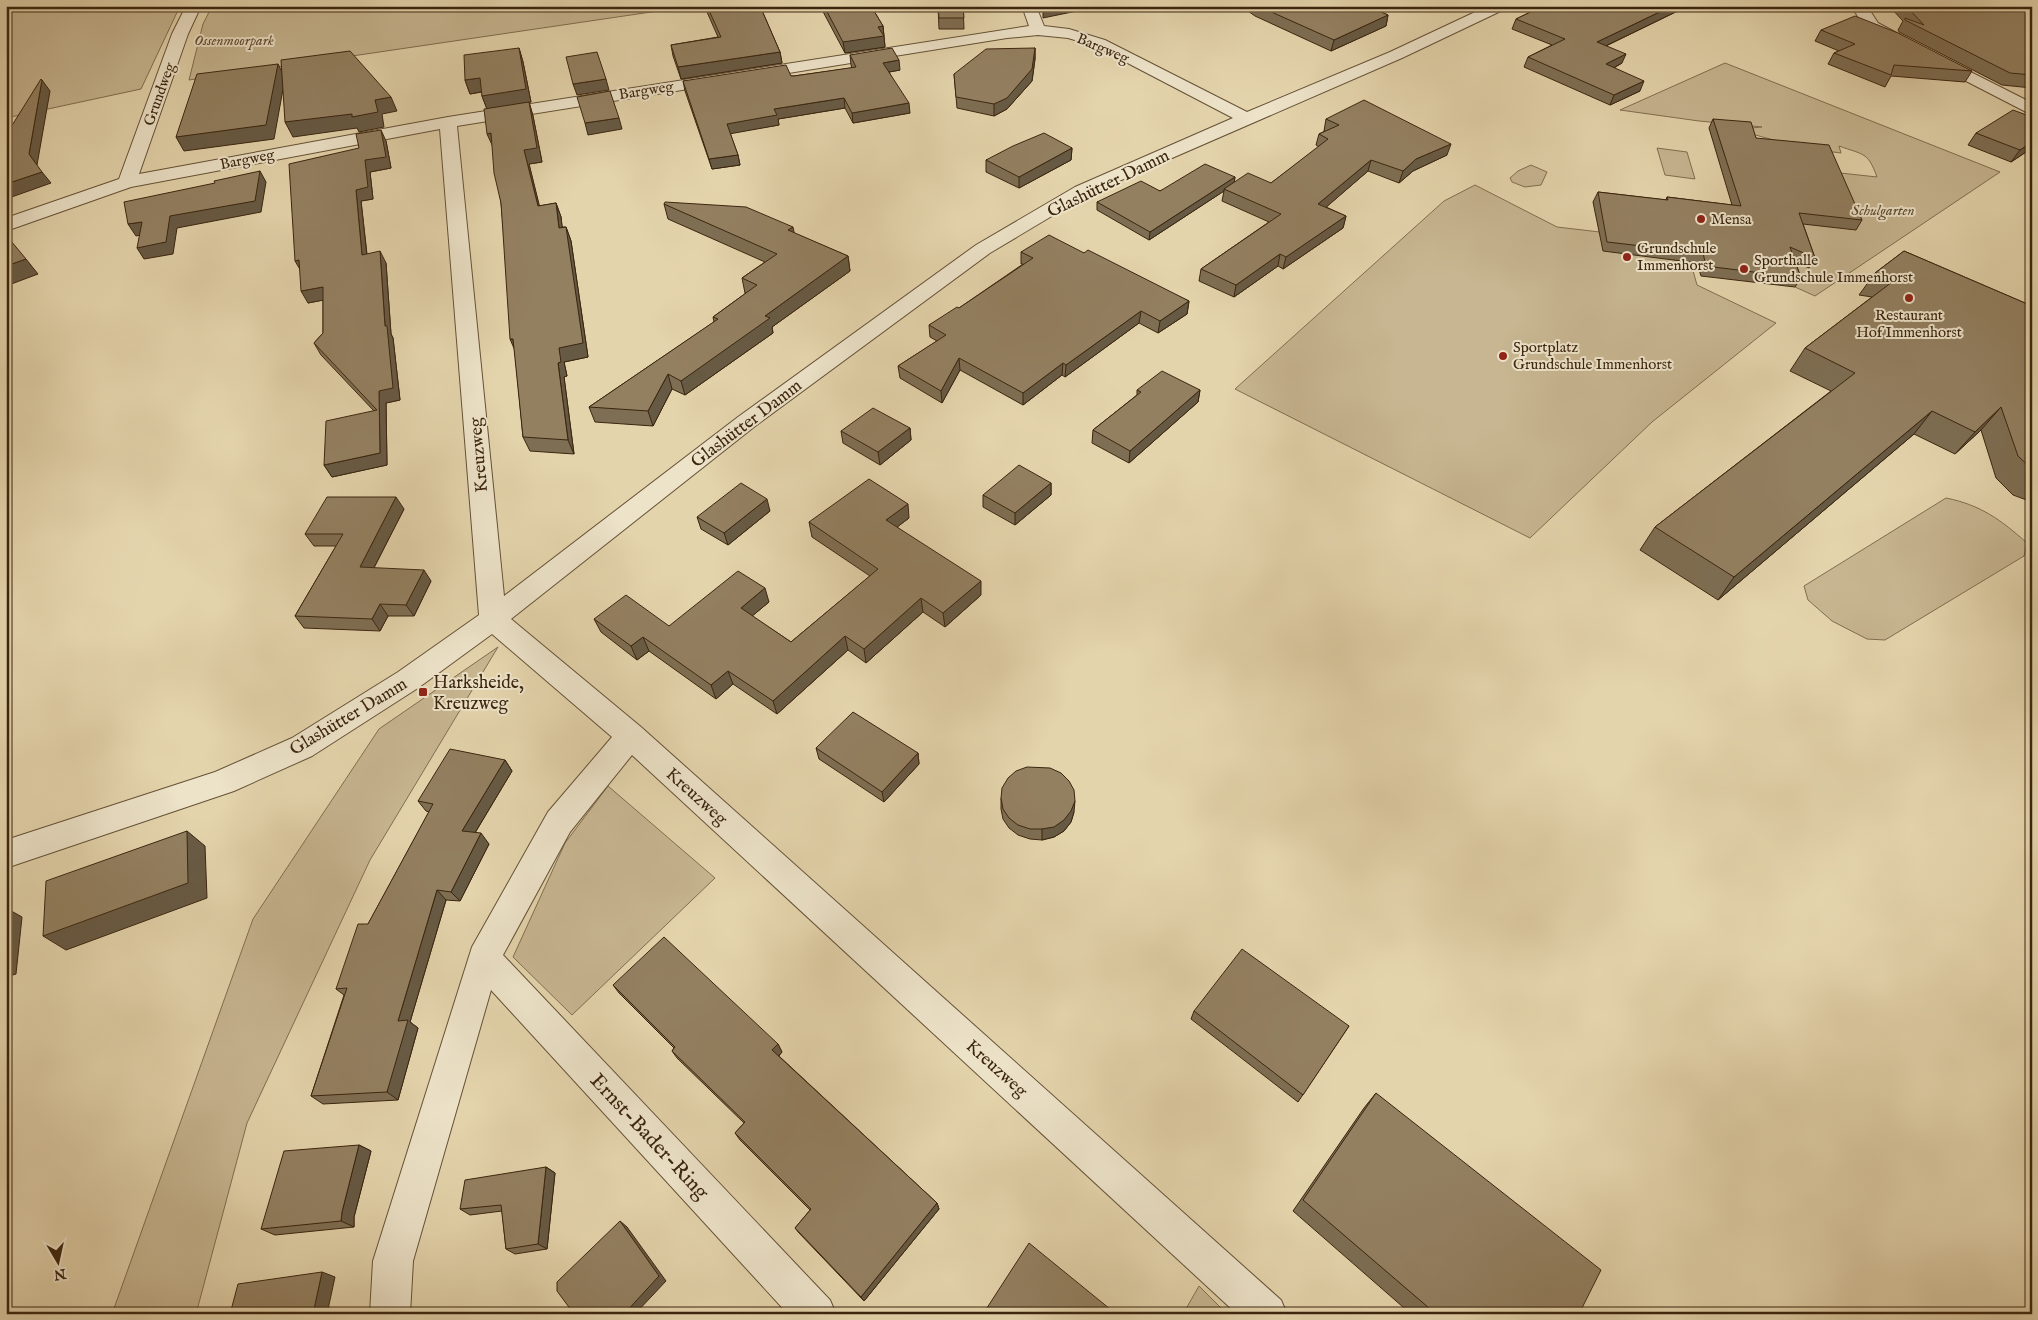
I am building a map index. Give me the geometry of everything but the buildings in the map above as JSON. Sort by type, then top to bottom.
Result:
[{"type":"street","name":"Grundweg","points":[[127,182],[180,34],[194,6]]},
{"type":"street","points":[[1029,6],[1038,30]]},
{"type":"street","points":[[1464,6],[1480,15]]},
{"type":"street","name":"Glashütter Damm","points":[[6,854],[223,782],[302,747],[408,680],[493,619],[746,422],[983,249],[1081,191],[1396,55],[1500,6]]},
{"type":"street","points":[[1860,6],[1872,26],[2032,110]]},
{"type":"street","name":"Bargweg","points":[[6,225],[127,182],[448,122],[998,34],[1038,30],[1069,34],[1100,43],[1247,118]]},
{"type":"street","name":"Kreuzweg","points":[[448,122],[493,619],[631,736],[1267,1314]]},
{"type":"street","points":[[390,1314],[394,1260],[484,958],[559,822],[631,736]]},
{"type":"street","name":"Ernst-Bader-Ring","points":[[484,958],[816,1314]]},
{"type":"green space","name":"Ossenmoorpark","points":[[6,6],[180,6],[141,89],[6,118]]},
{"type":"green space","name":"Ossenmoorpark","points":[[212,6],[692,6],[189,80],[203,24]]},
{"type":"green space","name":"Schulgarten","points":[[1725,63],[2000,172],[1815,296],[1795,287],[1786,262],[1807,265],[1785,167],[1877,177],[1868,159],[1860,153],[1839,146],[1841,153],[1802,148],[1752,134],[1751,128],[1762,127],[1699,121],[1620,110]]},
{"type":"green space","points":[[1657,148],[1687,152],[1695,179],[1665,175]]},
{"type":"green space","points":[[1531,165],[1547,172],[1541,185],[1525,187],[1512,182],[1510,178],[1518,171]]},
{"type":"green space","name":"Sportplatz Grundschule Immenhorst","points":[[1475,185],[1557,227],[1685,242],[1697,285],[1776,323],[1652,422],[1530,538],[1235,389],[1444,201]]},
{"type":"green space","points":[[1946,498],[1980,509],[2008,527],[2027,543],[2024,556],[1885,640],[1867,639],[1832,621],[1808,600],[1804,586]]},
{"type":"green space","points":[[498,647],[370,860],[247,1123],[196,1314],[112,1314],[253,919],[379,729]]},
{"type":"green space","points":[[608,786],[715,878],[572,1015],[513,957],[565,843]]},
{"type":"green space","points":[[1199,1286],[1227,1314],[1183,1314]]},
{"type":"place","name":"Mensa","points":[[1701,219]]},
{"type":"place","name":"Grundschule Immenhorst","points":[[1627,257]]},
{"type":"place","name":"Sporthalle Grundschule Immenhorst","points":[[1744,269]]},
{"type":"place","name":"Restaurant Hof Immenhorst","points":[[1909,298]]},
{"type":"place","name":"Sportplatz Grundschule Immenhorst","points":[[1503,356]]},
{"type":"place","name":"Harksheide, Kreuzweg","points":[[423,692]]}]
